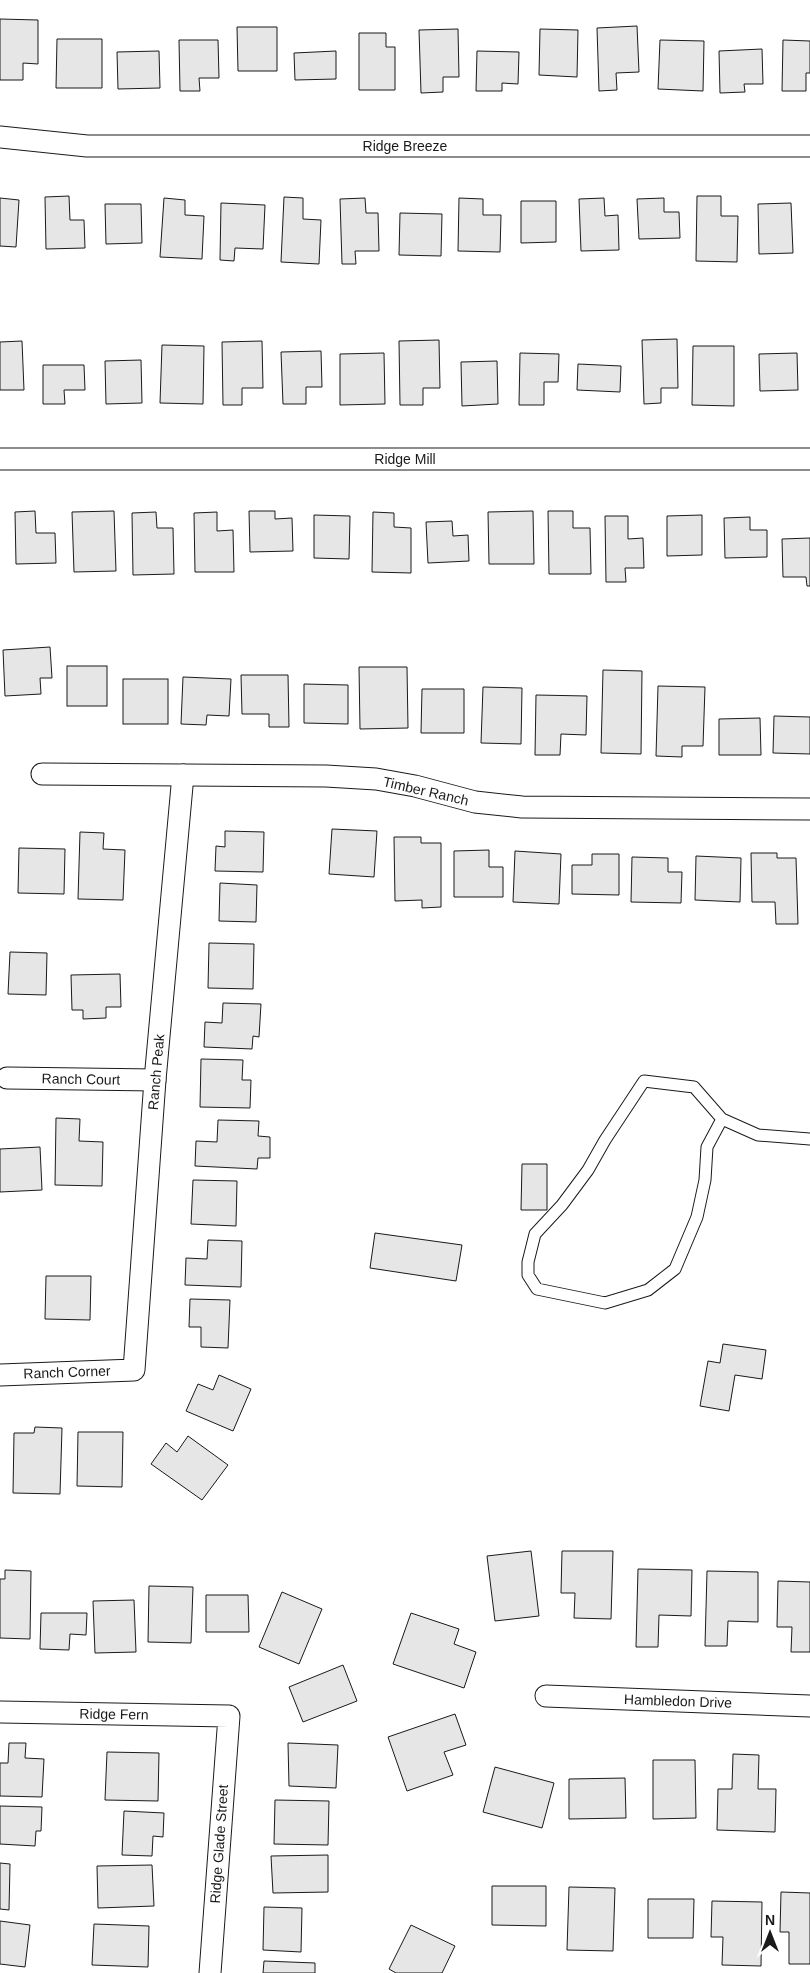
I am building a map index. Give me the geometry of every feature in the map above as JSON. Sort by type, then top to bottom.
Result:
[{"type":"street","name":"Ridge Breeze","points":[[0,137],[87,146],[810,146]]},
{"type":"street","name":"Ridge Mill","points":[[0,459],[810,459]]},
{"type":"street","name":"Timber Ranch","points":[[42,774],[376,779],[416,786],[475,802],[522,807],[810,809]]},
{"type":"street","name":"Ranch Peak","points":[[134,1370],[155,1080],[183,775]]},
{"type":"street","name":"Ranch Court","points":[[7,1078],[155,1080]]},
{"type":"street","name":"Ranch Corner","points":[[0,1375],[134,1370]]},
{"type":"street","name":"Hambledon Drive","points":[[546,1696],[810,1706]]},
{"type":"street","name":"Ridge Fern","points":[[0,1712],[229,1716]]},
{"type":"street","name":"Ridge Glade Street","points":[[210,1973],[229,1716]]},
{"type":"lane","points":[[722,1119],[707,1148],[704,1180],[697,1217],[675,1269],[648,1290],[605,1303],[538,1288],[528,1275],[528,1262],[535,1234],[562,1205],[588,1170],[604,1140],[644,1082],[694,1087],[722,1119],[758,1134],[810,1139]]},
{"type":"building","points":[[0,19],[38,20],[38,64],[23,63],[23,80],[0,80]]},
{"type":"building","points":[[637,26],[639,72],[616,73],[617,90],[599,91],[597,28]]},
{"type":"building","points":[[237,27],[277,27],[277,71],[238,71]]},
{"type":"building","points":[[458,29],[459,77],[443,77],[443,92],[421,93],[419,30]]},
{"type":"building","points":[[540,29],[578,30],[577,77],[539,75]]},
{"type":"building","points":[[359,33],[386,33],[386,47],[395,47],[395,90],[359,90]]},
{"type":"building","points":[[57,39],[102,39],[102,88],[56,88]]},
{"type":"building","points":[[179,40],[218,40],[219,78],[199,78],[200,91],[180,91]]},
{"type":"building","points":[[660,40],[704,41],[703,91],[658,89]]},
{"type":"building","points":[[783,40],[810,41],[810,73],[806,73],[806,91],[782,91]]},
{"type":"building","points":[[762,49],[763,84],[744,84],[745,92],[720,93],[719,51]]},
{"type":"building","points":[[159,51],[160,88],[118,89],[117,52]]},
{"type":"building","points":[[336,51],[336,79],[295,80],[294,53]]},
{"type":"building","points":[[477,51],[519,52],[518,84],[502,83],[502,91],[476,91]]},
{"type":"building","points":[[69,196],[70,220],[84,220],[85,248],[46,249],[45,197]]},
{"type":"building","points":[[697,196],[721,196],[721,216],[738,216],[737,262],[696,261]]},
{"type":"building","points":[[284,197],[303,198],[303,219],[321,220],[319,264],[281,262]]},
{"type":"building","points":[[0,198],[19,200],[16,247],[0,246]]},
{"type":"building","points":[[164,198],[185,200],[185,215],[204,216],[202,259],[160,257]]},
{"type":"building","points":[[365,198],[366,213],[378,213],[379,251],[355,251],[356,264],[342,264],[340,199]]},
{"type":"building","points":[[459,198],[483,199],[483,215],[501,215],[500,252],[458,251]]},
{"type":"building","points":[[604,198],[605,216],[618,215],[619,250],[581,251],[579,199]]},
{"type":"building","points":[[664,198],[664,212],[679,212],[680,238],[639,239],[637,199]]},
{"type":"building","points":[[521,201],[556,201],[556,242],[521,243]]},
{"type":"building","points":[[221,203],[265,205],[263,249],[235,248],[234,261],[220,260]]},
{"type":"building","points":[[791,203],[793,253],[759,254],[758,204]]},
{"type":"building","points":[[105,204],[141,204],[142,243],[106,244]]},
{"type":"building","points":[[400,213],[442,214],[441,256],[399,255]]},
{"type":"building","points":[[677,339],[678,388],[661,388],[661,403],[644,404],[642,340]]},
{"type":"building","points":[[439,340],[440,388],[423,388],[423,405],[400,405],[399,341]]},
{"type":"building","points":[[22,341],[24,390],[0,390],[0,342]]},
{"type":"building","points":[[262,341],[263,388],[242,388],[242,405],[223,405],[222,342]]},
{"type":"building","points":[[162,345],[204,346],[203,404],[160,403]]},
{"type":"building","points":[[693,346],[734,346],[734,406],[692,405]]},
{"type":"building","points":[[321,351],[322,387],[306,387],[306,404],[283,404],[281,352]]},
{"type":"building","points":[[384,353],[385,404],[340,405],[340,354]]},
{"type":"building","points":[[520,353],[559,354],[558,382],[544,382],[544,405],[519,405]]},
{"type":"building","points":[[797,353],[798,390],[760,391],[759,354]]},
{"type":"building","points":[[141,360],[142,403],[106,404],[105,361]]},
{"type":"building","points":[[497,361],[498,404],[462,406],[461,362]]},
{"type":"building","points":[[578,364],[621,366],[620,392],[577,390]]},
{"type":"building","points":[[43,365],[84,365],[85,390],[64,390],[65,404],[43,404]]},
{"type":"building","points":[[35,511],[36,533],[55,533],[56,563],[16,564],[15,512]]},
{"type":"building","points":[[114,511],[116,571],[74,572],[72,512]]},
{"type":"building","points":[[249,511],[275,511],[275,519],[292,518],[293,551],[250,552]]},
{"type":"building","points":[[533,511],[534,564],[489,564],[488,512]]},
{"type":"building","points":[[548,511],[573,511],[573,528],[590,528],[591,574],[549,574]]},
{"type":"building","points":[[156,512],[157,528],[173,528],[174,574],[133,575],[132,513]]},
{"type":"building","points":[[217,512],[217,531],[233,530],[234,572],[195,572],[194,513]]},
{"type":"building","points":[[373,512],[394,513],[394,527],[411,528],[411,573],[372,572]]},
{"type":"building","points":[[314,515],[350,516],[349,559],[314,558]]},
{"type":"building","points":[[702,515],[702,555],[667,556],[667,516]]},
{"type":"building","points":[[605,516],[628,516],[628,539],[643,538],[644,568],[625,568],[626,582],[606,582]]},
{"type":"building","points":[[750,517],[750,530],[767,530],[767,557],[725,558],[724,518]]},
{"type":"building","points":[[452,521],[453,536],[468,535],[469,561],[428,563],[426,522]]},
{"type":"building","points":[[810,538],[810,586],[807,586],[806,577],[783,577],[782,539]]},
{"type":"building","points":[[50,647],[52,678],[40,678],[41,694],[5,696],[3,650]]},
{"type":"building","points":[[67,666],[107,666],[107,706],[67,706]]},
{"type":"building","points":[[359,667],[407,667],[408,728],[360,729]]},
{"type":"building","points":[[603,670],[642,671],[641,754],[601,753]]},
{"type":"building","points":[[241,675],[288,675],[289,727],[269,727],[269,714],[242,714]]},
{"type":"building","points":[[183,677],[231,679],[229,716],[207,715],[206,725],[181,724]]},
{"type":"building","points":[[123,679],[168,679],[168,724],[123,724]]},
{"type":"building","points":[[304,684],[348,685],[348,724],[304,723]]},
{"type":"building","points":[[658,686],[705,687],[703,746],[682,746],[682,757],[656,756]]},
{"type":"building","points":[[483,687],[522,688],[521,744],[481,743]]},
{"type":"building","points":[[422,689],[464,689],[464,733],[421,733]]},
{"type":"building","points":[[536,695],[587,696],[586,735],[561,734],[560,755],[535,755]]},
{"type":"building","points":[[774,716],[810,717],[810,754],[773,753]]},
{"type":"building","points":[[760,718],[761,755],[719,755],[719,719]]},
{"type":"building","points":[[332,829],[377,831],[374,877],[329,874]]},
{"type":"building","points":[[225,831],[264,832],[263,872],[215,871],[216,846],[225,847]]},
{"type":"building","points":[[80,832],[104,833],[103,849],[125,850],[123,900],[78,899]]},
{"type":"building","points":[[394,837],[421,837],[421,843],[441,843],[441,907],[422,908],[422,900],[395,901]]},
{"type":"building","points":[[19,848],[65,849],[64,894],[18,893]]},
{"type":"building","points":[[489,850],[489,867],[503,867],[503,897],[454,897],[454,851]]},
{"type":"building","points":[[515,851],[561,854],[559,904],[513,902]]},
{"type":"building","points":[[751,853],[777,853],[777,858],[796,858],[798,924],[776,924],[775,902],[752,902]]},
{"type":"building","points":[[592,854],[619,854],[619,895],[572,894],[572,865],[592,865]]},
{"type":"building","points":[[696,856],[741,858],[740,902],[695,900]]},
{"type":"building","points":[[632,857],[668,858],[668,872],[682,872],[681,903],[631,902]]},
{"type":"building","points":[[220,883],[257,885],[256,922],[219,921]]},
{"type":"building","points":[[209,943],[254,944],[253,989],[208,988]]},
{"type":"building","points":[[10,952],[47,953],[46,995],[8,994]]},
{"type":"building","points":[[120,974],[121,1007],[106,1007],[106,1018],[83,1019],[83,1010],[72,1010],[71,975]]},
{"type":"building","points":[[223,1003],[261,1004],[259,1037],[253,1036],[252,1049],[204,1047],[205,1022],[222,1023]]},
{"type":"building","points":[[201,1059],[243,1060],[242,1080],[251,1080],[250,1108],[200,1107]]},
{"type":"building","points":[[56,1118],[80,1119],[79,1141],[103,1142],[102,1186],[55,1185]]},
{"type":"building","points":[[218,1120],[259,1121],[258,1136],[270,1137],[270,1158],[258,1158],[257,1169],[195,1166],[196,1141],[217,1142]]},
{"type":"building","points":[[40,1147],[42,1190],[0,1192],[0,1149]]},
{"type":"building","points":[[522,1164],[547,1164],[547,1210],[521,1210]]},
{"type":"building","points":[[193,1180],[237,1181],[236,1226],[191,1224]]},
{"type":"building","points":[[375,1233],[462,1245],[456,1281],[370,1268]]},
{"type":"building","points":[[208,1240],[242,1241],[241,1287],[185,1285],[186,1258],[207,1259]]},
{"type":"building","points":[[46,1276],[91,1276],[90,1320],[45,1319]]},
{"type":"building","points":[[190,1299],[230,1300],[228,1348],[201,1347],[201,1327],[189,1327]]},
{"type":"building","points":[[723,1344],[766,1350],[762,1379],[735,1375],[729,1411],[700,1406],[708,1361],[720,1363]]},
{"type":"building","points":[[219,1375],[251,1389],[233,1431],[186,1411],[198,1384],[213,1390]]},
{"type":"building","points":[[35,1427],[62,1428],[60,1494],[13,1493],[14,1433],[34,1433]]},
{"type":"building","points":[[78,1432],[123,1432],[122,1487],[77,1486]]},
{"type":"building","points":[[188,1436],[228,1465],[202,1500],[151,1464],[166,1443],[177,1452]]},
{"type":"building","points":[[531,1551],[539,1616],[495,1621],[487,1556]]},
{"type":"building","points":[[562,1551],[613,1551],[611,1619],[574,1618],[575,1593],[561,1593]]},
{"type":"building","points":[[638,1569],[692,1570],[691,1616],[659,1615],[658,1647],[636,1647]]},
{"type":"building","points":[[5,1570],[31,1571],[30,1639],[0,1638],[0,1579],[5,1579]]},
{"type":"building","points":[[707,1571],[758,1572],[758,1622],[728,1621],[727,1646],[705,1646]]},
{"type":"building","points":[[778,1581],[810,1582],[810,1652],[791,1652],[792,1627],[777,1627]]},
{"type":"building","points":[[149,1586],[193,1587],[191,1643],[148,1642]]},
{"type":"building","points":[[282,1592],[322,1609],[299,1664],[259,1647]]},
{"type":"building","points":[[206,1595],[248,1595],[249,1632],[206,1632]]},
{"type":"building","points":[[134,1600],[136,1652],[95,1653],[93,1601]]},
{"type":"building","points":[[41,1613],[87,1613],[86,1635],[70,1634],[69,1650],[40,1649]]},
{"type":"building","points":[[411,1613],[459,1629],[454,1644],[476,1652],[464,1688],[393,1664]]},
{"type":"building","points":[[343,1665],[357,1701],[303,1722],[289,1687]]},
{"type":"building","points":[[455,1714],[466,1745],[444,1752],[453,1775],[407,1791],[388,1737]]},
{"type":"building","points":[[9,1743],[26,1743],[25,1758],[44,1759],[42,1797],[0,1796],[0,1763],[8,1763]]},
{"type":"building","points":[[288,1743],[338,1745],[336,1788],[289,1786]]},
{"type":"building","points":[[107,1752],[159,1753],[158,1801],[105,1800]]},
{"type":"building","points":[[733,1754],[759,1755],[758,1789],[776,1789],[775,1832],[717,1830],[718,1789],[732,1789]]},
{"type":"building","points":[[653,1760],[695,1760],[696,1818],[653,1819]]},
{"type":"building","points":[[495,1767],[554,1783],[542,1828],[483,1812]]},
{"type":"building","points":[[625,1778],[626,1818],[569,1819],[569,1779]]},
{"type":"building","points":[[275,1800],[329,1801],[328,1845],[274,1844]]},
{"type":"building","points":[[0,1806],[42,1807],[41,1831],[36,1831],[35,1846],[0,1844]]},
{"type":"building","points":[[124,1811],[164,1813],[163,1837],[153,1836],[152,1856],[122,1855]]},
{"type":"building","points":[[328,1855],[328,1892],[273,1893],[271,1856]]},
{"type":"building","points":[[0,1863],[10,1864],[9,1910],[0,1909]]},
{"type":"building","points":[[152,1865],[154,1906],[98,1908],[97,1866]]},
{"type":"building","points":[[492,1886],[546,1886],[546,1926],[492,1925]]},
{"type":"building","points":[[569,1887],[615,1888],[613,1951],[567,1950]]},
{"type":"building","points":[[781,1892],[810,1893],[810,1964],[789,1964],[789,1932],[780,1932]]},
{"type":"building","points":[[648,1899],[694,1899],[693,1938],[648,1938]]},
{"type":"building","points":[[712,1901],[762,1902],[761,1966],[722,1965],[723,1937],[711,1937]]},
{"type":"building","points":[[264,1907],[302,1908],[301,1952],[263,1950]]},
{"type":"building","points":[[0,1921],[30,1925],[25,1967],[0,1964]]},
{"type":"building","points":[[94,1924],[149,1926],[148,1967],[92,1965]]},
{"type":"building","points":[[411,1925],[455,1946],[442,1973],[396,1973],[389,1969]]},
{"type":"building","points":[[264,1961],[315,1963],[315,1973],[263,1973]]}]
